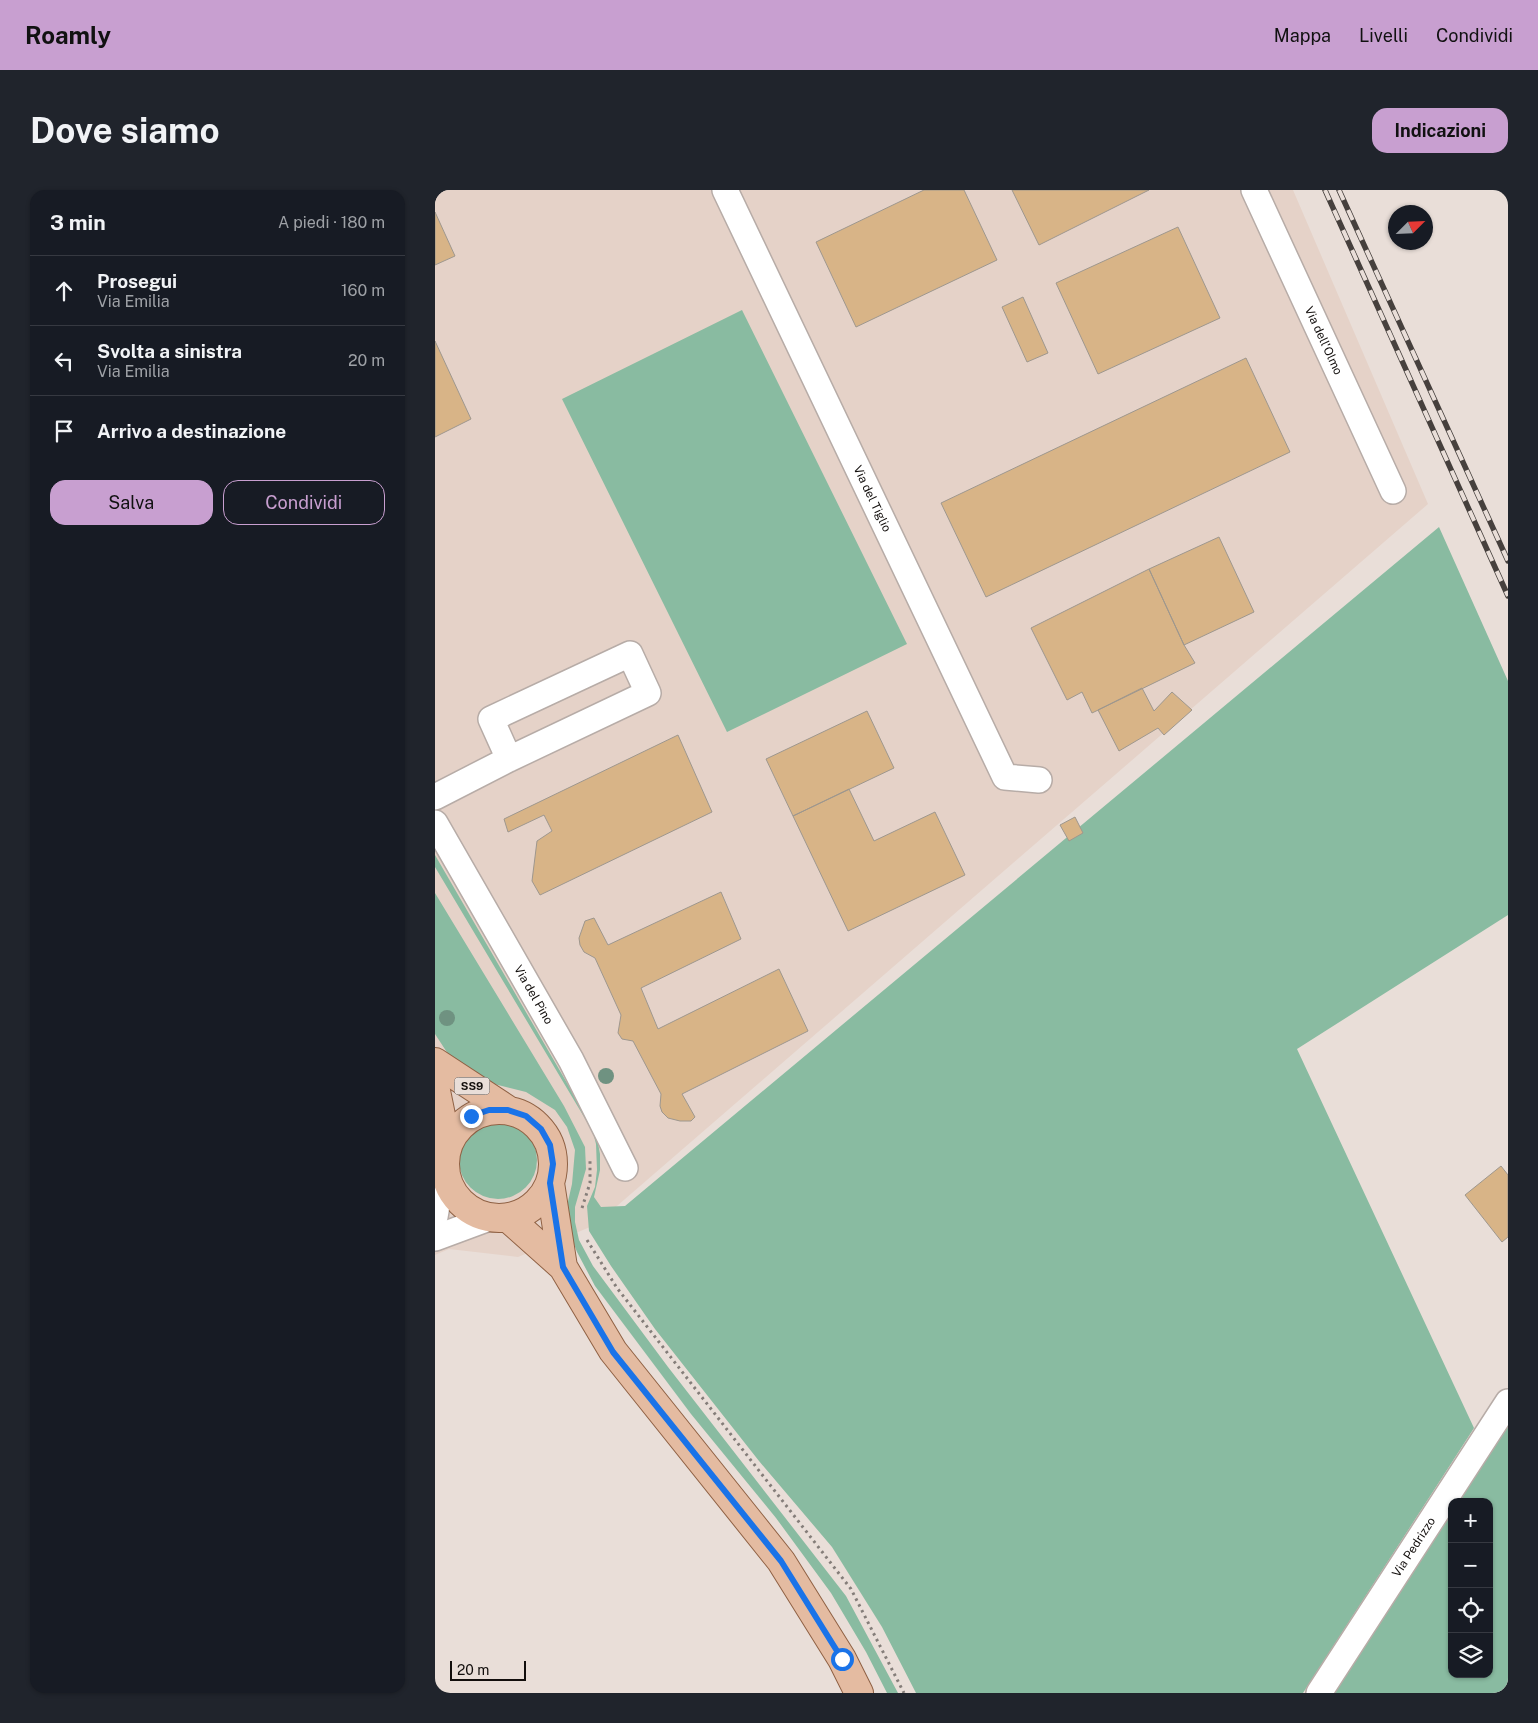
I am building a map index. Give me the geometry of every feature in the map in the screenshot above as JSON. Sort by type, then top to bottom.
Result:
[{"type":"main road","name":"SS9","points":[[435,1062],[508,1110],[526,1116],[541,1129],[550,1145],[553,1164],[550,1183],[563,1267],[613,1352],[781,1561],[842,1659],[859,1693]]},
{"type":"main road","name":"SS9","points":[[435,1086],[445,1154],[447,1183],[457,1199],[471,1212],[499,1218],[526,1212],[541,1200],[550,1183]]},
{"type":"main road","name":"SS9","points":[[445,1154],[457,1128],[471,1116],[489,1110],[508,1110]]},
{"type":"main road","name":"SS9","points":[[499,1218],[563,1267]]},
{"type":"street","name":"Via del Tiglio","points":[[725,190],[1005,777],[1039,780]]},
{"type":"street","name":"Via dell'Olmo","points":[[1254,190],[1393,491]]},
{"type":"street","points":[[435,797],[509,759],[648,694],[629,654],[491,719],[509,759]]},
{"type":"street","name":"Via del Pino","points":[[435,823],[571,1060],[625,1168]]},
{"type":"street","points":[[435,1217],[445,1154]]},
{"type":"street","points":[[435,1238],[499,1218]]},
{"type":"street","name":"Via Pedrizzo","points":[[1319,1693],[1508,1402]]},
{"type":"path","points":[[581,1211],[590,1183],[590,1155]]},
{"type":"path","points":[[585,1237],[617,1288],[851,1589],[904,1693]]},
{"type":"shaded area","points":[[435,190],[1293,190],[1428,504],[595,1225],[518,1257],[449,1249],[435,1255]]},
{"type":"green space","points":[[742,310],[907,644],[727,732],[562,399]]},
{"type":"green space","points":[[1439,527],[1508,681],[1508,915],[1297,1049],[1474,1428],[1303,1693],[916,1693],[882,1627],[832,1547],[759,1461],[655,1329],[589,1231],[587,1206],[595,1187],[597,1170],[596,1144],[593,1132],[435,867],[435,855],[596,1133],[600,1154],[600,1170],[594,1197],[601,1207],[625,1206]]},
{"type":"green space","points":[[435,893],[564,1106],[585,1147],[586,1169],[575,1207],[575,1222],[579,1240],[593,1266],[668,1367],[846,1596],[898,1693],[887,1693],[866,1652],[831,1593],[776,1518],[691,1414],[595,1286],[577,1252],[567,1226],[567,1206],[572,1184],[575,1150],[567,1127],[555,1110],[526,1092],[490,1083],[452,1060],[435,1034]]},
{"type":"green space","points":[[498,1121],[513,1124],[526,1132],[534,1145],[537,1160],[534,1175],[526,1188],[513,1196],[498,1199],[483,1196],[470,1188],[462,1175],[459,1160],[462,1145],[470,1132],[483,1124]]},
{"type":"green space","points":[[1501,1427],[1508,1427],[1508,1693],[1332,1693],[1448,1510],[1448,1678],[1493,1678],[1493,1498],[1456,1498]]},
{"type":"building","points":[[924,190],[964,190],[997,260],[856,327],[816,242]]},
{"type":"building","points":[[1012,190],[1149,190],[1039,245]]},
{"type":"building","points":[[435,212],[455,256],[435,265]]},
{"type":"building","points":[[1178,227],[1220,318],[1098,374],[1056,283]]},
{"type":"building","points":[[1023,297],[1048,353],[1027,362],[1002,307]]},
{"type":"building","points":[[435,341],[471,419],[435,437]]},
{"type":"building","points":[[1246,358],[1290,452],[986,597],[941,503]]},
{"type":"building","points":[[1219,537],[1254,612],[1184,645],[1149,569]]},
{"type":"building","points":[[1149,569],[1184,645],[1195,663],[1092,713],[1082,692],[1067,700],[1031,628]]},
{"type":"building","points":[[1142,688],[1154,711],[1172,692],[1192,710],[1164,735],[1158,728],[1119,751],[1098,710]]},
{"type":"building","points":[[867,711],[894,768],[793,816],[766,759]]},
{"type":"building","points":[[678,735],[712,812],[540,895],[532,881],[537,841],[552,831],[544,815],[508,832],[504,819]]},
{"type":"building","points":[[849,789],[874,841],[935,812],[965,875],[848,931],[793,816]]},
{"type":"building","points":[[1075,817],[1083,833],[1069,841],[1060,825]]},
{"type":"building","points":[[721,892],[741,939],[641,988],[658,1029],[779,969],[808,1031],[682,1094],[695,1117],[691,1121],[680,1121],[668,1118],[662,1112],[660,1106],[661,1094],[633,1041],[622,1039],[618,1033],[621,1015],[595,958],[584,952],[579,938],[585,921],[594,918],[608,945]]},
{"type":"building","points":[[1501,1166],[1508,1175],[1508,1237],[1502,1242],[1465,1195]]},
{"type":"railway","points":[[1325,190],[1508,596]]},
{"type":"railway","points":[[1339,190],[1508,561]]},
{"type":"route","points":[[471,1116],[489,1110],[508,1110],[526,1116],[541,1129],[550,1145],[553,1164],[550,1183],[563,1267],[613,1352],[781,1561],[842,1659]]}]
